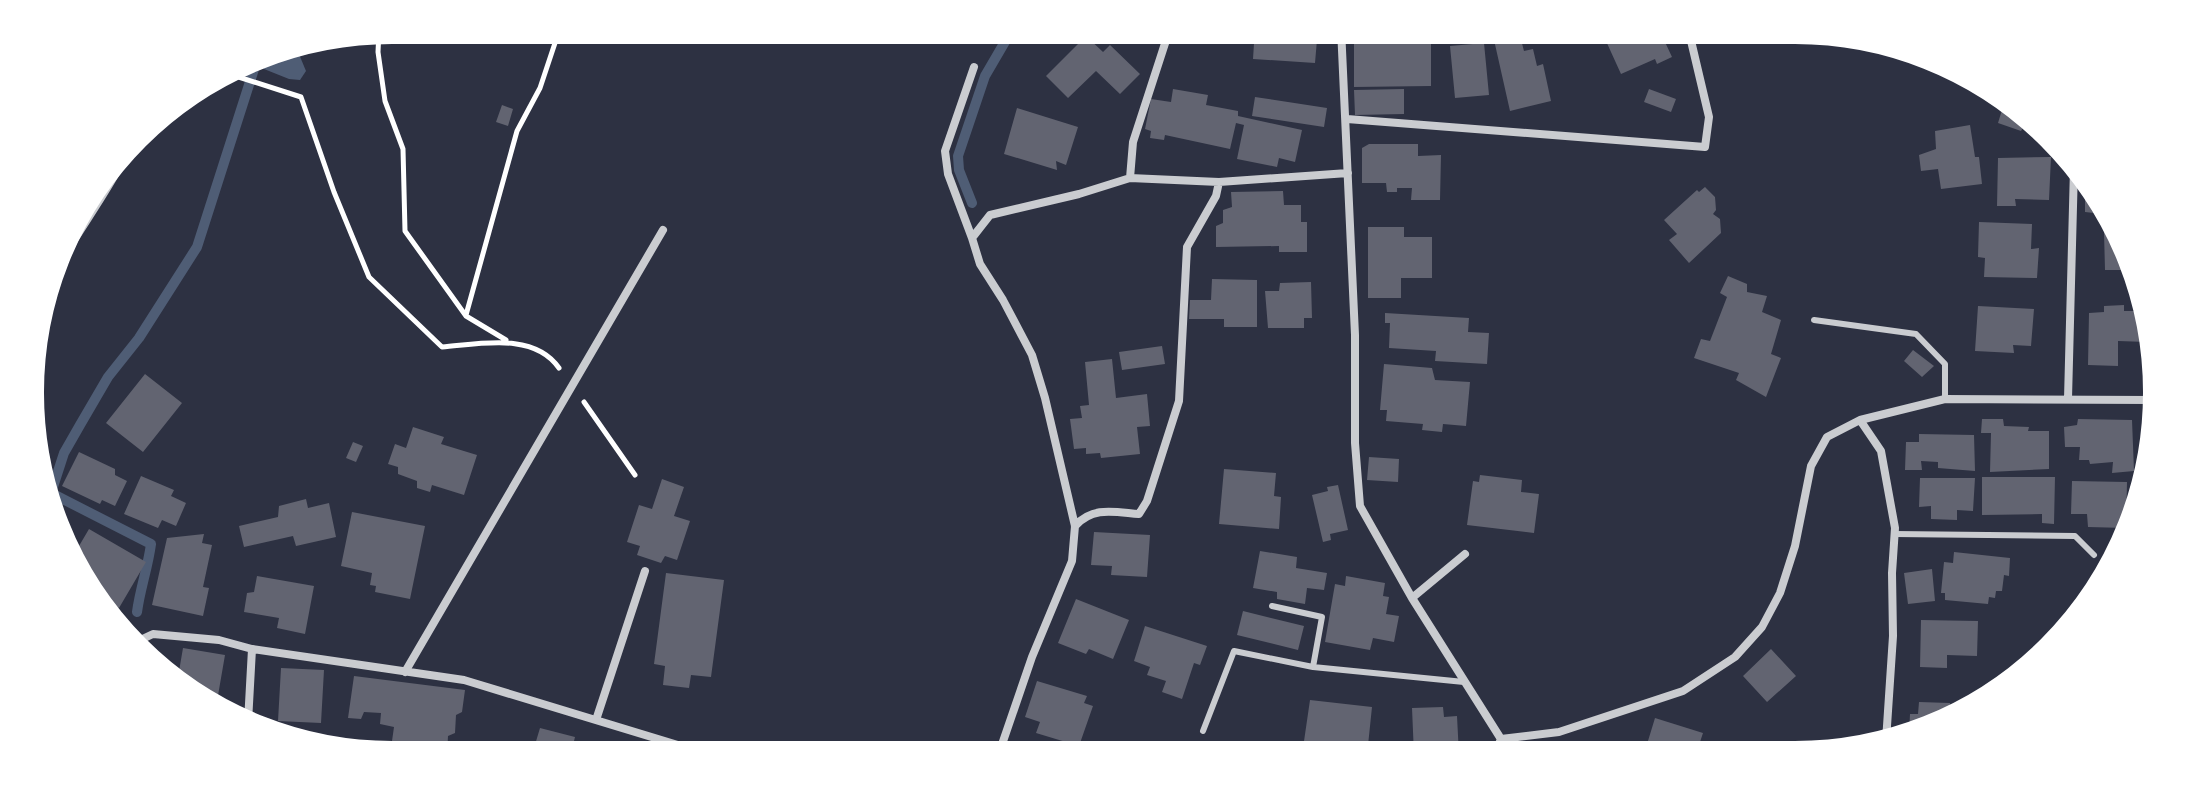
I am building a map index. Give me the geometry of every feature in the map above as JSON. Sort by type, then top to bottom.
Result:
[{"type":"street","points":[[1130,178],[1133,142],[1165,42]]},
{"type":"street","points":[[1342,42],[1355,335],[1355,443],[1360,506],[1412,598],[1501,739]]},
{"type":"street","points":[[1347,119],[1705,147],[1709,117],[1691,42]]},
{"type":"street","points":[[974,67],[945,151],[948,174],[980,264],[1032,355],[1075,526],[1072,561],[1032,657],[1002,743]]},
{"type":"street","points":[[972,238],[990,215],[1079,194],[1130,178],[1219,182],[1348,173]]},
{"type":"street","points":[[2068,399],[2074,180]]},
{"type":"street","points":[[1075,526],[1085,515],[1108,512],[1139,514],[1147,501],[1179,401],[1187,247],[1216,196],[1219,182]]},
{"type":"street","points":[[405,672],[663,230]]},
{"type":"street","points":[[1501,739],[1559,732],[1683,691],[1735,657],[1762,627],[1780,593],[1795,546],[1811,466],[1827,437],[1860,420],[1945,399],[2145,400]]},
{"type":"street","points":[[1860,420],[1881,451],[1894,534],[1893,636],[1887,730]]},
{"type":"street","points":[[1412,598],[1465,554]]},
{"type":"street","points":[[596,720],[645,571]]},
{"type":"street","points":[[143,638],[153,634],[219,640],[252,649],[464,680],[671,743]]},
{"type":"street","points":[[249,712],[252,649]]},
{"type":"street","points":[[1499,743],[1501,739]]},
{"type":"lane","points":[[1814,320],[1916,334],[1945,364],[1945,399]]},
{"type":"lane","points":[[1894,534],[2075,536],[2094,555]]},
{"type":"lane","points":[[1272,606],[1322,617],[1313,667]]},
{"type":"lane","points":[[1203,731],[1234,651],[1313,667],[1464,682]]},
{"type":"path","points":[[466,316],[517,131],[540,88],[555,42]]},
{"type":"path","points":[[378,43],[385,101],[403,149],[405,231],[466,316],[508,341],[550,356],[635,475]]},
{"type":"path","points":[[239,77],[301,97],[334,192],[369,277],[442,347],[508,341]]},
{"type":"water","points":[[299,55],[306,71],[300,80],[261,68]]},
{"type":"building","points":[[1080,42],[1092,42],[1103,52],[1110,45],[1140,74],[1120,94],[1096,71],[1068,98],[1046,76]]},
{"type":"building","points":[[1254,42],[1317,42],[1315,63],[1253,59]]},
{"type":"building","points":[[1354,42],[1431,42],[1431,86],[1354,87]]},
{"type":"building","points":[[1494,42],[1522,42],[1524,51],[1533,49],[1537,66],[1543,64],[1551,101],[1510,111]]},
{"type":"building","points":[[1606,42],[1665,42],[1672,57],[1657,64],[1655,59],[1621,74]]},
{"type":"building","points":[[1484,43],[1489,95],[1455,98],[1450,46]]},
{"type":"building","points":[[1173,89],[1208,95],[1206,105],[1238,111],[1238,116],[1302,130],[1295,162],[1279,158],[1277,167],[1237,159],[1244,125],[1236,123],[1230,149],[1165,135],[1164,140],[1150,138],[1151,131],[1145,129],[1151,99],[1171,102]]},
{"type":"building","points":[[1404,89],[1404,114],[1355,115],[1354,90]]},
{"type":"building","points":[[1649,89],[1676,99],[1671,112],[1644,102]]},
{"type":"building","points":[[1255,97],[1327,108],[1324,127],[1252,116]]},
{"type":"building","points":[[502,105],[513,109],[508,126],[496,122]]},
{"type":"building","points":[[1017,108],[1078,127],[1066,165],[1056,161],[1057,170],[1004,154]]},
{"type":"building","points":[[2002,110],[2023,127],[2021,131],[1998,123]]},
{"type":"building","points":[[1970,125],[1975,157],[1979,157],[1982,184],[1941,189],[1938,169],[1921,171],[1919,155],[1936,149],[1935,131]]},
{"type":"building","points":[[1369,144],[1418,144],[1418,156],[1441,155],[1440,200],[1411,200],[1412,188],[1387,192],[1386,183],[1362,183],[1362,148]]},
{"type":"building","points":[[2051,157],[2049,200],[2015,199],[2016,206],[1997,206],[1998,158]]},
{"type":"building","points":[[1705,187],[1715,197],[1716,210],[1713,214],[1720,219],[1721,233],[1689,263],[1669,240],[1677,234],[1664,220],[1697,190],[1699,192]]},
{"type":"building","points":[[1283,191],[1284,205],[1301,205],[1301,222],[1307,222],[1307,252],[1279,252],[1279,246],[1216,247],[1216,226],[1223,223],[1223,210],[1232,207],[1231,192]]},
{"type":"building","points":[[2085,197],[2094,211],[2085,212]]},
{"type":"building","points":[[1979,222],[2032,224],[2031,249],[2039,248],[2037,278],[1984,277],[1985,258],[1978,257]]},
{"type":"building","points":[[1368,227],[1404,227],[1404,237],[1432,237],[1432,278],[1401,278],[1401,298],[1368,298]]},
{"type":"building","points":[[2104,232],[2106,232],[2122,270],[2105,270]]},
{"type":"building","points":[[1728,276],[1747,284],[1747,292],[1767,296],[1762,312],[1781,320],[1771,354],[1781,358],[1766,397],[1736,380],[1739,373],[1694,358],[1701,339],[1710,341],[1727,297],[1720,293]]},
{"type":"building","points":[[1212,279],[1257,280],[1257,327],[1224,327],[1224,319],[1189,319],[1190,300],[1211,300]]},
{"type":"building","points":[[1311,282],[1312,318],[1304,318],[1304,328],[1268,328],[1265,291],[1279,291],[1280,283]]},
{"type":"building","points":[[2124,305],[2124,311],[2135,311],[2141,342],[2118,341],[2118,366],[2088,365],[2089,313],[2104,312],[2104,306]]},
{"type":"building","points":[[1978,306],[2034,309],[2031,346],[2013,345],[2014,353],[1975,351]]},
{"type":"building","points":[[1385,313],[1469,318],[1468,332],[1489,333],[1487,364],[1435,361],[1436,351],[1389,348],[1390,323],[1385,323]]},
{"type":"building","points":[[1162,346],[1165,364],[1122,370],[1119,352]]},
{"type":"building","points":[[1913,350],[1934,366],[1922,377],[1904,361]]},
{"type":"building","points":[[1112,359],[1116,398],[1147,394],[1150,426],[1137,427],[1140,454],[1101,458],[1100,453],[1086,454],[1086,448],[1074,449],[1070,419],[1082,418],[1080,406],[1089,405],[1085,362]]},
{"type":"building","points":[[1384,364],[1432,368],[1435,380],[1470,382],[1466,426],[1443,424],[1442,432],[1422,430],[1423,424],[1386,421],[1387,410],[1380,410]]},
{"type":"building","points":[[145,374],[182,403],[143,452],[106,423]]},
{"type":"building","points":[[1982,419],[2003,419],[2004,426],[2029,427],[2028,431],[2049,431],[2049,469],[1990,472],[1991,433],[1981,433]]},
{"type":"building","points":[[2078,419],[2132,420],[2134,471],[2112,473],[2113,462],[2090,464],[2089,460],[2079,460],[2080,447],[2065,447],[2064,427],[2077,425]]},
{"type":"building","points":[[413,427],[444,437],[441,444],[477,455],[464,495],[432,485],[430,492],[417,488],[417,481],[398,474],[398,467],[388,464],[395,444],[406,448]]},
{"type":"building","points":[[1919,434],[1974,435],[1975,471],[1938,468],[1938,462],[1921,461],[1922,470],[1905,470],[1906,442],[1919,442]]},
{"type":"building","points":[[353,442],[363,446],[356,462],[346,458]]},
{"type":"building","points":[[79,452],[115,469],[115,475],[127,481],[115,506],[102,500],[100,504],[62,486]]},
{"type":"building","points":[[1369,457],[1399,459],[1398,482],[1367,480]]},
{"type":"building","points":[[1224,469],[1276,473],[1274,496],[1281,497],[1279,529],[1219,524]]},
{"type":"building","points":[[1480,475],[1522,480],[1521,492],[1539,494],[1534,533],[1467,525],[1473,481],[1479,482]]},
{"type":"building","points":[[141,476],[174,490],[171,496],[186,503],[176,526],[162,520],[158,528],[124,514]]},
{"type":"building","points":[[1982,477],[2055,477],[2054,524],[2042,523],[2042,514],[1982,515]]},
{"type":"building","points":[[1920,478],[1975,478],[1973,511],[1957,510],[1957,520],[1931,519],[1931,506],[1919,507]]},
{"type":"building","points":[[662,479],[684,487],[674,516],[690,521],[677,560],[665,556],[661,563],[637,555],[640,546],[627,542],[639,505],[652,509]]},
{"type":"building","points":[[2072,481],[2127,482],[2127,503],[2118,528],[2088,527],[2087,514],[2071,514]]},
{"type":"building","points":[[1338,485],[1348,530],[1330,534],[1331,540],[1323,542],[1312,495]]},
{"type":"building","points":[[306,499],[308,508],[329,503],[336,537],[296,546],[293,536],[244,547],[239,526],[278,517],[279,506]]},
{"type":"building","points":[[352,512],[425,526],[410,599],[375,592],[376,586],[370,585],[372,573],[341,566]]},
{"type":"building","points":[[89,529],[146,562],[119,608],[101,587],[76,544],[79,546]]},
{"type":"building","points":[[1094,532],[1150,535],[1147,577],[1111,575],[1112,566],[1091,565]]},
{"type":"building","points":[[204,534],[202,543],[212,545],[203,587],[209,588],[203,616],[152,605],[167,538]]},
{"type":"building","points":[[1260,551],[1297,557],[1296,568],[1327,573],[1324,590],[1307,588],[1305,604],[1277,599],[1277,592],[1253,588]]},
{"type":"building","points":[[1954,552],[2010,558],[2009,576],[2004,575],[2002,591],[1996,591],[1995,598],[1989,597],[1988,604],[1945,600],[1945,593],[1941,593],[1944,562],[1953,563]]},
{"type":"building","points":[[1932,569],[1935,601],[1908,604],[1904,573]]},
{"type":"building","points":[[666,573],[724,580],[711,677],[691,675],[689,688],[663,685],[665,666],[654,664]]},
{"type":"building","points":[[257,576],[314,586],[305,634],[277,628],[279,618],[244,612],[247,593],[254,592]]},
{"type":"building","points":[[1346,576],[1385,583],[1383,596],[1389,597],[1386,614],[1399,616],[1394,642],[1373,638],[1370,650],[1325,642],[1335,584],[1345,586]]},
{"type":"building","points":[[1076,599],[1129,620],[1113,659],[1089,649],[1086,654],[1058,643]]},
{"type":"building","points":[[1243,611],[1304,626],[1298,650],[1237,635]]},
{"type":"building","points":[[1921,620],[1978,621],[1977,656],[1947,655],[1947,668],[1920,667]]},
{"type":"building","points":[[1145,626],[1207,646],[1200,665],[1194,663],[1182,699],[1162,692],[1166,681],[1147,675],[1150,667],[1134,661]]},
{"type":"building","points":[[183,648],[225,655],[218,696],[179,671]]},
{"type":"building","points":[[1771,649],[1796,676],[1767,702],[1743,676]]},
{"type":"building","points":[[281,668],[324,670],[321,723],[278,721]]},
{"type":"building","points":[[354,676],[465,690],[462,712],[456,715],[455,733],[448,736],[448,743],[392,741],[394,727],[380,724],[381,713],[364,712],[361,719],[348,718]]},
{"type":"building","points":[[1037,681],[1087,696],[1084,703],[1093,706],[1080,743],[1069,743],[1036,733],[1040,722],[1025,717]]},
{"type":"building","points":[[1310,700],[1372,707],[1368,743],[1304,743]]},
{"type":"building","points":[[1919,702],[1950,703],[1950,707],[1910,723],[1910,714],[1918,714]]},
{"type":"building","points":[[1443,707],[1444,717],[1457,716],[1458,743],[1413,743],[1412,708]]},
{"type":"building","points":[[1655,718],[1703,733],[1700,743],[1647,743]]},
{"type":"building","points":[[540,728],[575,737],[574,743],[536,743]]},
{"type":"waterway","points":[[972,203],[959,170],[958,156],[985,76],[1005,42]]},
{"type":"waterway","points":[[54,483],[64,453],[108,377],[139,338],[197,247],[253,71]]},
{"type":"waterway","points":[[58,497],[151,544],[137,612]]}]
